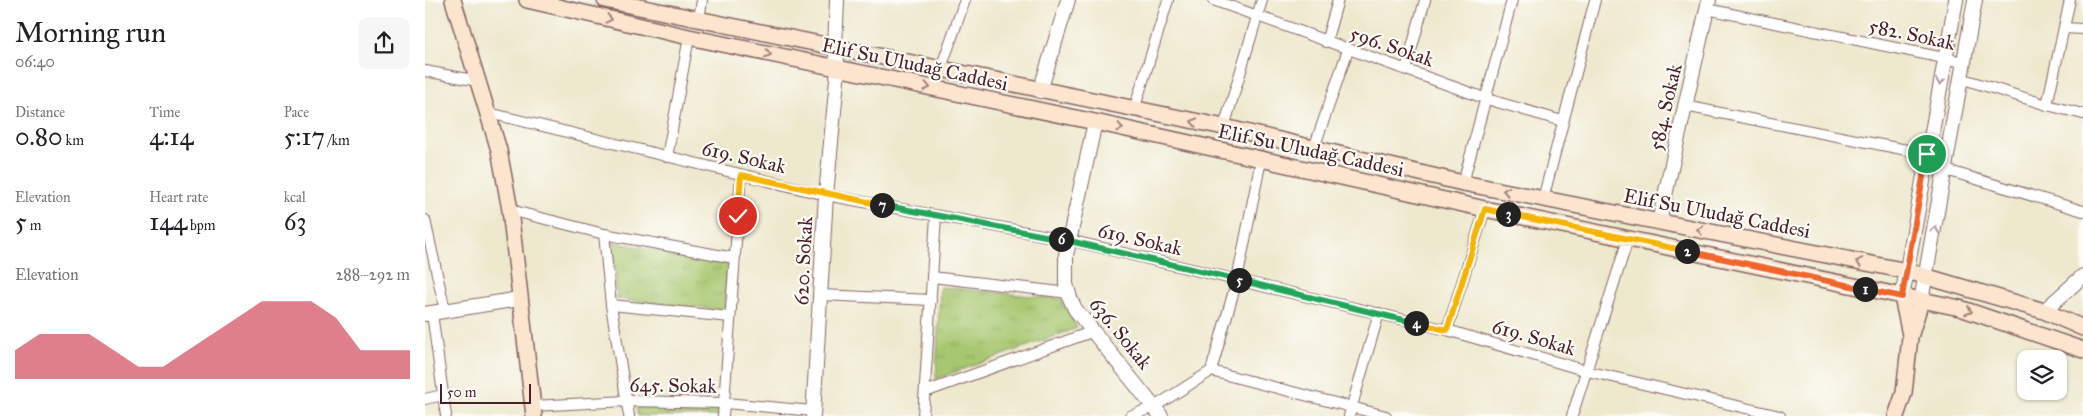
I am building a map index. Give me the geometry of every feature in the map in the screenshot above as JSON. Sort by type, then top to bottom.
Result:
[{"type":"main road","points":[[453,0],[499,150],[510,210],[533,411]]},
{"type":"main road","name":"Elif Su Uludağ Caddesi","points":[[527,0],[689,37],[1095,122],[1485,209],[1960,308],[2083,350]]},
{"type":"main road","name":"Elif Su Uludağ Caddesi","points":[[605,0],[1224,128],[1463,183],[1907,271],[2044,311],[2083,328]]},
{"type":"main road","points":[[1902,297],[1910,336]]},
{"type":"main road","points":[[1896,416],[1905,393],[1910,336],[1921,301]]},
{"type":"street","points":[[699,19],[702,0]]},
{"type":"street","name":"620. Sokak","points":[[813,414],[827,195],[838,69],[835,48],[837,0]]},
{"type":"street","points":[[1041,91],[1068,0]]},
{"type":"street","points":[[1134,110],[1168,0]]},
{"type":"street","name":"596. Sokak","points":[[1213,0],[1487,99],[1562,121]]},
{"type":"street","points":[[1224,128],[1259,17],[1262,0]]},
{"type":"street","points":[[1326,42],[1337,0]]},
{"type":"street","points":[[1406,69],[1425,0]]},
{"type":"street","points":[[1463,183],[1512,0]]},
{"type":"street","points":[[1543,199],[1595,0]]},
{"type":"street","points":[[1902,297],[1956,0]]},
{"type":"street","points":[[1921,301],[1975,0]]},
{"type":"street","points":[[2047,105],[2070,0]]},
{"type":"street","points":[[941,68],[961,1]]},
{"type":"street","name":"582. Sokak","points":[[1708,5],[1963,62]]},
{"type":"street","name":"584. Sokak","points":[[1659,222],[1708,5]]},
{"type":"street","points":[[2064,28],[2083,28]]},
{"type":"street","points":[[667,157],[689,37]]},
{"type":"street","points":[[1314,148],[1348,50]]},
{"type":"street","points":[[425,71],[478,81]]},
{"type":"street","points":[[1960,78],[2083,114]]},
{"type":"street","points":[[1685,106],[1927,154]]},
{"type":"street","name":"619. Sokak","points":[[489,113],[827,195],[1069,240],[1447,330],[1587,371],[1780,416]]},
{"type":"street","name":"636. Sokak","points":[[1095,122],[1065,264],[1069,294],[1075,309],[1158,411]]},
{"type":"street","points":[[1130,416],[1158,411],[1211,371],[1237,280],[1261,160]]},
{"type":"street","points":[[1946,170],[2083,211]]},
{"type":"street","points":[[723,416],[741,175]]},
{"type":"street","points":[[1447,330],[1485,209]]},
{"type":"street","points":[[510,210],[604,234],[734,258]]},
{"type":"street","points":[[923,416],[936,216]]},
{"type":"street","points":[[425,220],[445,416]]},
{"type":"street","points":[[604,234],[611,305],[629,416]]},
{"type":"street","points":[[1572,416],[1628,238]]},
{"type":"street","points":[[2044,311],[2083,276]]},
{"type":"street","points":[[932,278],[1069,294]]},
{"type":"street","points":[[821,295],[931,300]]},
{"type":"street","points":[[434,312],[519,299]]},
{"type":"street","points":[[611,305],[730,317]]},
{"type":"street","points":[[1350,412],[1379,314]]},
{"type":"street","points":[[925,392],[1093,331]]},
{"type":"street","points":[[1211,371],[1350,412],[1386,416]]},
{"type":"street","points":[[425,399],[443,395]]},
{"type":"street","name":"645. Sokak","points":[[533,411],[627,400],[725,403],[813,414]]},
{"type":"green space","points":[[613,242],[727,264],[724,310],[617,299]]},
{"type":"green space","points":[[940,287],[1061,299],[1077,328],[936,379]]},
{"type":"green space","points":[[636,408],[720,410],[720,416],[638,416]]},
{"type":"route","points":[[738,216],[741,175],[827,195],[1069,240],[1447,330],[1485,209],[1902,297],[1927,154]]}]
